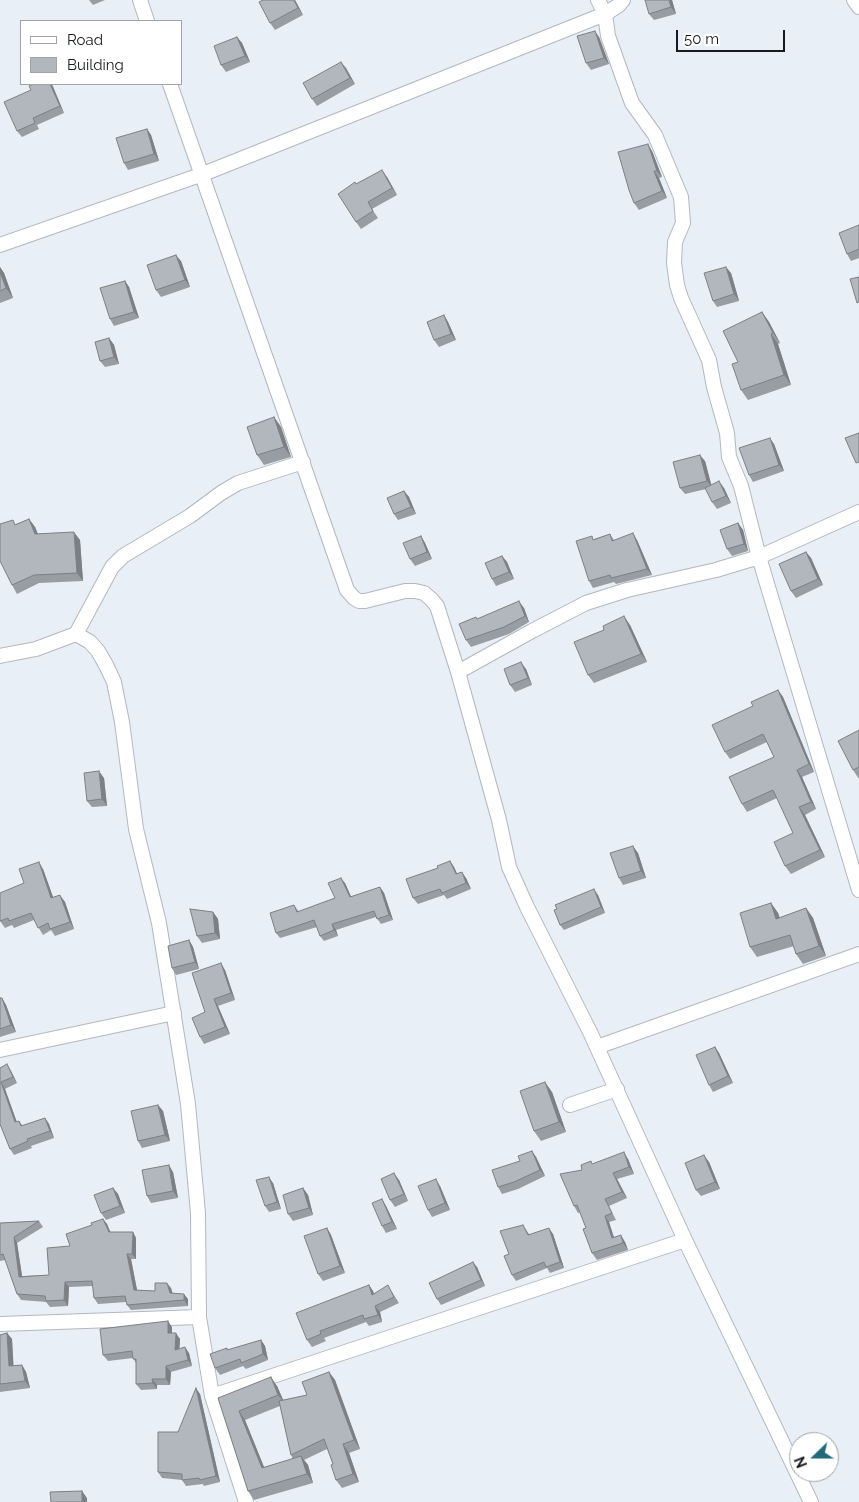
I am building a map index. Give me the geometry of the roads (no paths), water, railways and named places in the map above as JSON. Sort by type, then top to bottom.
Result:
[{"type":"street","points":[[140,0],[147,20]]},
{"type":"street","points":[[598,0],[605,14],[608,36],[632,103],[656,135],[682,197],[683,223],[675,242],[674,263],[677,285],[709,360],[720,414],[727,433],[729,456],[741,486],[759,557],[859,890]]},
{"type":"street","points":[[0,245],[203,174],[605,14],[620,4],[622,0]]},
{"type":"street","points":[[854,0],[859,7]]},
{"type":"street","points":[[170,85],[350,595],[359,601],[365,601],[415,590],[424,593],[437,606],[458,672],[510,867],[527,907],[597,1047],[685,1240],[811,1502]]},
{"type":"street","points":[[0,656],[36,649],[76,634],[112,567],[124,556],[190,516],[238,483],[303,462]]},
{"type":"street","points":[[458,672],[586,604],[627,590],[716,570],[759,557],[859,512]]},
{"type":"street","points":[[76,634],[90,642],[106,665],[114,682],[122,722],[136,829],[158,923],[188,1104],[198,1213],[199,1317],[212,1396],[246,1502]]},
{"type":"street","points":[[597,1047],[859,954]]},
{"type":"street","points":[[0,1050],[174,1013]]},
{"type":"street","points":[[570,1105],[617,1089]]},
{"type":"street","points":[[212,1396],[685,1240]]},
{"type":"street","points":[[0,1324],[199,1317]]}]
